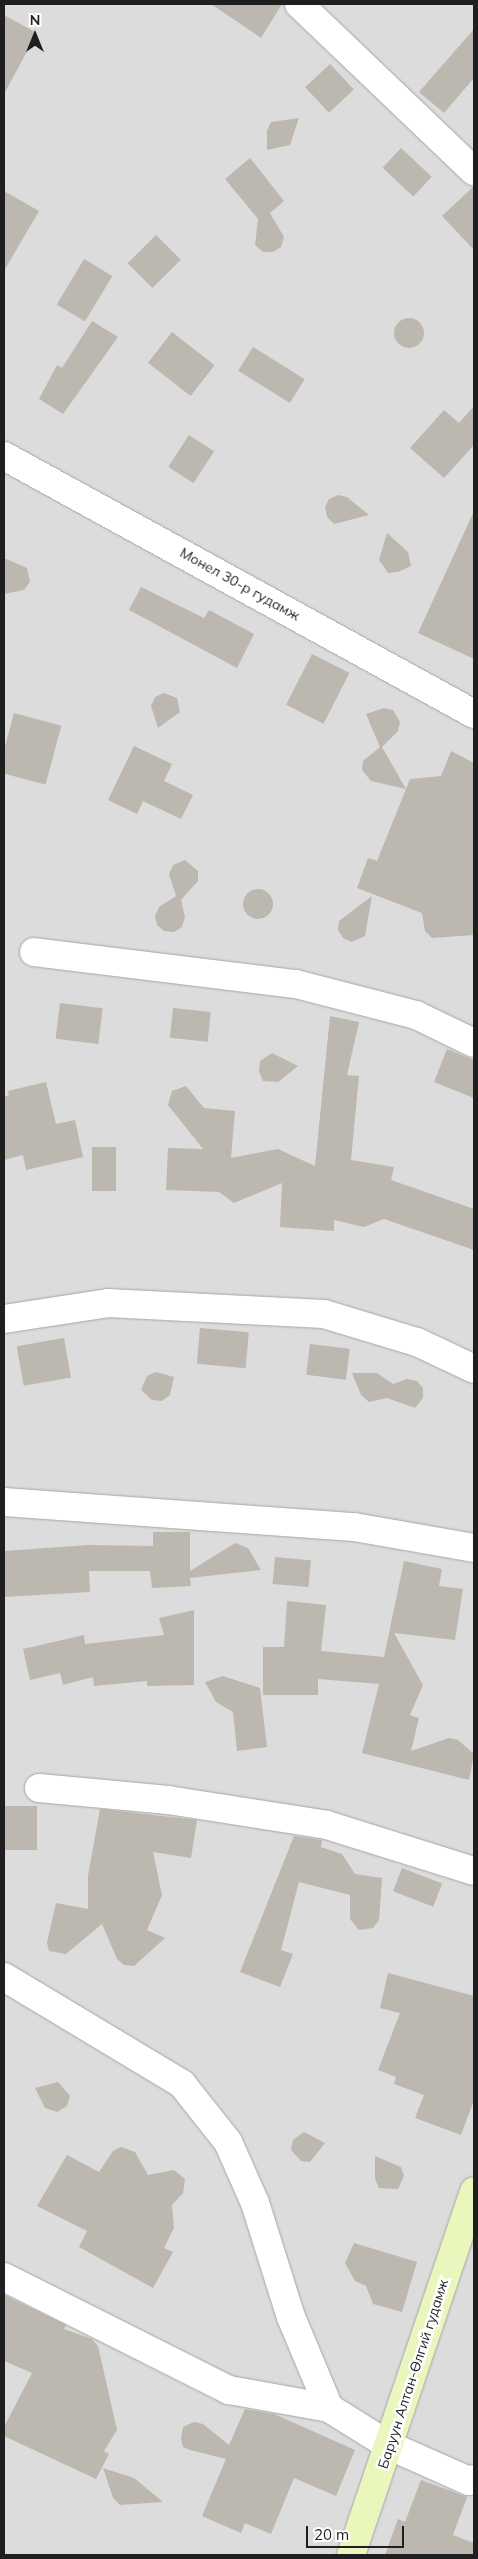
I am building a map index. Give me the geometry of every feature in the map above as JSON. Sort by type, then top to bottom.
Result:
[{"type":"main road","name":"Баруун Алтан-Өлгий гудамж","points":[[351,2555],[390,2446],[474,2192]]},
{"type":"street","points":[[300,4],[474,171]]},
{"type":"street","name":"Монел 30-р гудамж","points":[[4,456],[474,714]]},
{"type":"street","points":[[34,952],[296,984],[416,1015],[474,1043]]},
{"type":"street","points":[[4,1319],[108,1303],[324,1314],[417,1342],[474,1369]]},
{"type":"street","points":[[4,1502],[354,1527],[474,1548]]},
{"type":"street","points":[[39,1788],[168,1800],[327,1825],[474,1871]]},
{"type":"street","points":[[4,1977],[182,2084],[228,2142],[255,2203],[291,2317],[329,2408]]},
{"type":"street","points":[[4,2277],[229,2390],[329,2408],[390,2446],[469,2481],[474,2478]]},
{"type":"shaded area","points":[[4,4],[474,4],[474,2555],[4,2555]]},
{"type":"building","points":[[211,4],[282,4],[261,38]]},
{"type":"building","points":[[4,15],[37,33],[4,94]]},
{"type":"building","points":[[474,29],[474,78],[444,113],[419,92]]},
{"type":"building","points":[[330,64],[354,90],[329,113],[305,87]]},
{"type":"building","points":[[299,118],[290,145],[267,150],[267,131],[271,122]]},
{"type":"building","points":[[401,148],[432,177],[413,196],[383,168]]},
{"type":"building","points":[[250,158],[284,201],[270,213],[284,237],[281,247],[273,252],[263,252],[255,245],[258,219],[225,179]]},
{"type":"building","points":[[474,186],[474,250],[442,216]]},
{"type":"building","points":[[4,191],[39,211],[4,271]]},
{"type":"building","points":[[156,235],[181,260],[152,288],[128,263]]},
{"type":"building","points":[[84,259],[112,276],[85,321],[57,304]]},
{"type":"building","points":[[409,318],[415,319],[423,327],[423,339],[415,347],[409,348],[403,347],[395,339],[394,333],[395,327],[403,319]]},
{"type":"building","points":[[92,321],[118,337],[63,414],[39,399],[57,365],[62,368]]},
{"type":"building","points":[[172,332],[215,365],[191,396],[148,363]]},
{"type":"building","points":[[253,347],[305,379],[290,403],[238,371]]},
{"type":"building","points":[[474,406],[474,445],[444,478],[410,448],[444,410],[459,423]]},
{"type":"building","points":[[189,435],[214,451],[193,483],[168,467]]},
{"type":"building","points":[[338,495],[347,497],[369,515],[334,524],[327,517],[325,507],[329,499]]},
{"type":"building","points":[[474,511],[474,659],[418,633]]},
{"type":"building","points":[[387,533],[408,552],[411,566],[398,572],[388,573],[379,560]]},
{"type":"building","points":[[4,558],[27,568],[30,582],[24,590],[4,594]]},
{"type":"building","points":[[141,587],[204,618],[209,610],[254,634],[237,668],[129,610]]},
{"type":"building","points":[[312,654],[349,673],[324,724],[286,705]]},
{"type":"building","points":[[164,693],[177,698],[180,712],[158,728],[151,706],[155,697]]},
{"type":"building","points":[[384,708],[393,710],[400,722],[398,731],[382,747],[406,789],[371,781],[362,770],[363,761],[380,747],[366,714]]},
{"type":"building","points":[[14,713],[61,726],[46,785],[4,773],[4,750]]},
{"type":"building","points":[[134,746],[172,764],[164,781],[193,795],[181,819],[143,801],[137,814],[108,800]]},
{"type":"building","points":[[451,751],[474,763],[474,935],[432,938],[425,931],[422,913],[357,888],[368,858],[377,861],[410,779],[441,776]]},
{"type":"building","points":[[185,860],[198,871],[198,881],[181,900],[185,917],[182,927],[174,932],[164,931],[157,925],[155,916],[159,907],[176,896],[169,874],[173,865]]},
{"type":"building","points":[[258,889],[264,890],[272,898],[272,910],[264,918],[258,919],[252,918],[244,910],[243,904],[244,898],[252,890]]},
{"type":"building","points":[[372,896],[365,936],[352,942],[343,938],[338,930],[339,921]]},
{"type":"building","points":[[60,1003],[103,1008],[98,1044],[56,1039]]},
{"type":"building","points":[[173,1008],[211,1012],[208,1042],[170,1038]]},
{"type":"building","points":[[330,1016],[359,1022],[347,1075],[359,1076],[351,1160],[394,1167],[391,1180],[474,1209],[474,1250],[384,1219],[364,1227],[334,1220],[334,1231],[280,1227],[282,1183],[234,1203],[219,1192],[166,1190],[168,1148],[203,1149],[168,1105],[172,1091],[186,1086],[204,1108],[235,1111],[231,1158],[278,1149],[315,1166]]},
{"type":"building","points":[[447,1049],[474,1060],[474,1098],[434,1082]]},
{"type":"building","points":[[272,1053],[298,1066],[278,1082],[263,1081],[259,1071],[260,1061]]},
{"type":"building","points":[[46,1082],[56,1124],[75,1120],[83,1157],[26,1170],[23,1155],[4,1160],[4,1097],[9,1095],[8,1091]]},
{"type":"building","points":[[92,1147],[116,1147],[116,1191],[92,1191]]},
{"type":"building","points":[[200,1328],[249,1332],[246,1368],[197,1364]]},
{"type":"building","points":[[64,1338],[71,1377],[24,1386],[17,1346]]},
{"type":"building","points":[[310,1344],[350,1349],[346,1380],[306,1375]]},
{"type":"building","points":[[156,1372],[174,1377],[170,1395],[162,1401],[152,1400],[141,1390],[147,1376]]},
{"type":"building","points":[[352,1373],[377,1373],[393,1384],[407,1379],[417,1381],[423,1388],[423,1398],[415,1408],[387,1398],[369,1402],[361,1395]]},
{"type":"building","points":[[153,1532],[190,1532],[190,1571],[235,1543],[248,1548],[261,1570],[190,1578],[191,1586],[152,1588],[150,1571],[89,1571],[90,1592],[4,1597],[4,1551],[88,1545],[153,1546]]},
{"type":"building","points":[[275,1557],[311,1560],[309,1587],[273,1584]]},
{"type":"building","points":[[404,1561],[442,1569],[439,1586],[463,1589],[455,1640],[394,1633],[423,1685],[410,1715],[419,1718],[411,1751],[449,1738],[458,1740],[474,1754],[469,1780],[362,1753],[379,1684],[318,1679],[318,1695],[263,1695],[263,1647],[284,1647],[287,1601],[326,1605],[321,1651],[384,1657]]},
{"type":"building","points":[[194,1610],[194,1685],[147,1686],[147,1681],[94,1686],[93,1677],[63,1685],[60,1673],[30,1680],[23,1649],[84,1635],[85,1644],[164,1635],[159,1618]]},
{"type":"building","points":[[223,1676],[260,1688],[267,1747],[237,1751],[233,1712],[216,1702],[205,1682]]},
{"type":"building","points":[[4,1806],[37,1806],[37,1850],[4,1850]]},
{"type":"building","points":[[100,1809],[197,1820],[191,1858],[153,1852],[162,1895],[147,1930],[165,1938],[134,1966],[124,1965],[117,1959],[102,1924],[66,1954],[49,1951],[47,1943],[56,1903],[88,1909],[88,1876]]},
{"type":"building","points":[[294,1836],[322,1840],[321,1847],[342,1854],[355,1874],[382,1878],[379,1920],[373,1928],[359,1930],[350,1919],[350,1895],[299,1882],[281,1950],[293,1954],[280,1987],[240,1972]]},
{"type":"building","points":[[402,1868],[442,1883],[433,1907],[393,1891]]},
{"type":"building","points":[[388,1973],[474,1996],[474,2100],[461,2135],[415,2118],[424,2095],[394,2084],[396,2077],[378,2070],[400,2013],[380,2008]]},
{"type":"building","points":[[58,2082],[70,2096],[67,2106],[57,2112],[45,2108],[35,2088]]},
{"type":"building","points":[[304,2132],[325,2143],[310,2162],[301,2161],[291,2150],[293,2140]]},
{"type":"building","points":[[121,2147],[135,2152],[148,2175],[174,2170],[185,2179],[183,2193],[172,2205],[174,2228],[164,2248],[173,2252],[153,2288],[79,2247],[87,2231],[37,2206],[67,2155],[99,2172],[113,2151]]},
{"type":"building","points":[[375,2156],[401,2167],[404,2176],[398,2189],[379,2188],[375,2179]]},
{"type":"building","points":[[354,2243],[417,2262],[402,2312],[373,2304],[366,2286],[355,2281],[345,2263]]},
{"type":"building","points":[[4,2295],[66,2325],[64,2329],[92,2339],[98,2346],[117,2430],[104,2451],[109,2454],[96,2479],[4,2436],[4,2427],[32,2373],[4,2361]]},
{"type":"building","points":[[245,2409],[274,2414],[355,2450],[336,2496],[294,2478],[271,2534],[245,2523],[241,2533],[202,2516],[226,2459],[183,2447],[181,2439],[183,2427],[194,2422],[203,2424],[229,2445]]},
{"type":"building","points":[[103,2468],[134,2478],[163,2502],[120,2505],[113,2498]]},
{"type":"building","points":[[421,2480],[467,2497],[453,2535],[474,2543],[474,2555],[385,2555],[398,2519],[405,2522]]}]
